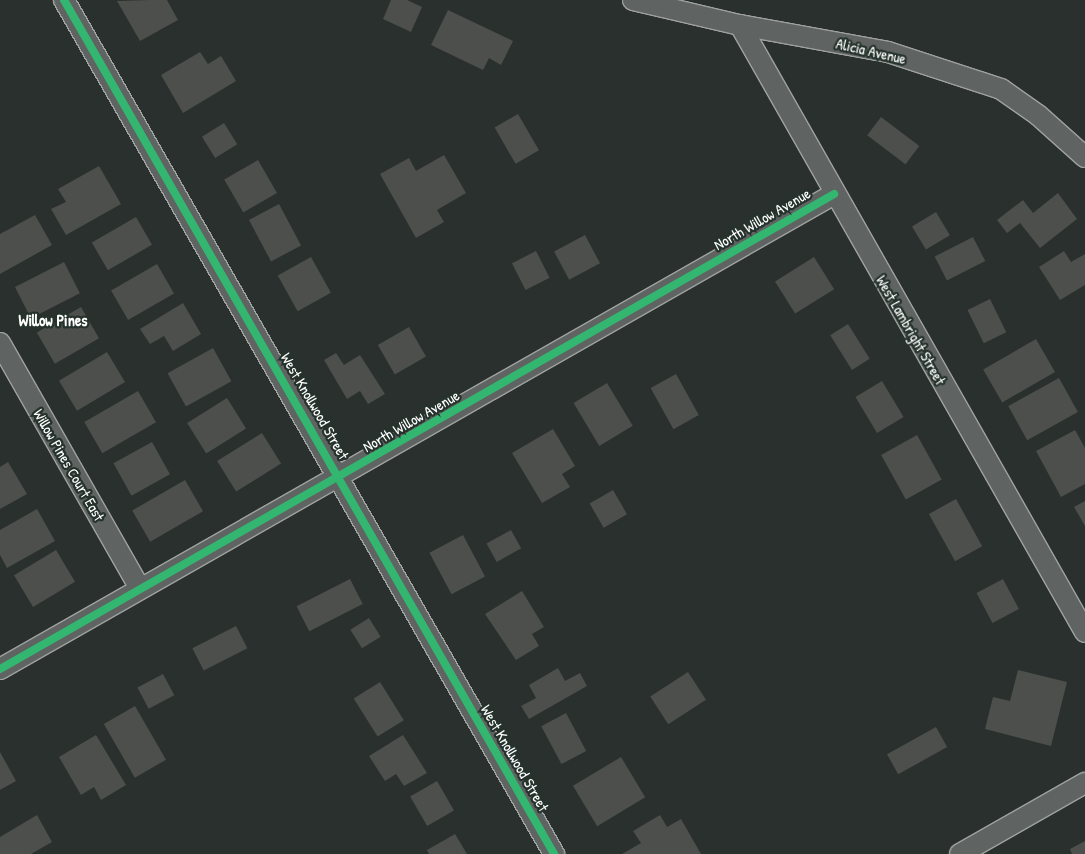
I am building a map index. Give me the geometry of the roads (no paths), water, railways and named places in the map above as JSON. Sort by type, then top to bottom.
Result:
[{"type":"street","name":"West Knollwood Street","points":[[64,0],[340,478],[554,854]]},
{"type":"street","name":"Alicia Avenue","points":[[633,0],[740,25],[888,52],[1001,89],[1038,115],[1085,157]]},
{"type":"street","name":"West Lambright Street","points":[[740,25],[834,194],[1085,632]]},
{"type":"street","name":"North Willow Avenue","points":[[0,669],[139,587],[340,478],[834,194]]},
{"type":"street","name":"Willow Pines Court East","points":[[0,343],[139,587]]},
{"type":"street","points":[[960,854],[1085,783]]},
{"type":"district","name":"Willow Pines","points":[[53,320]]}]
